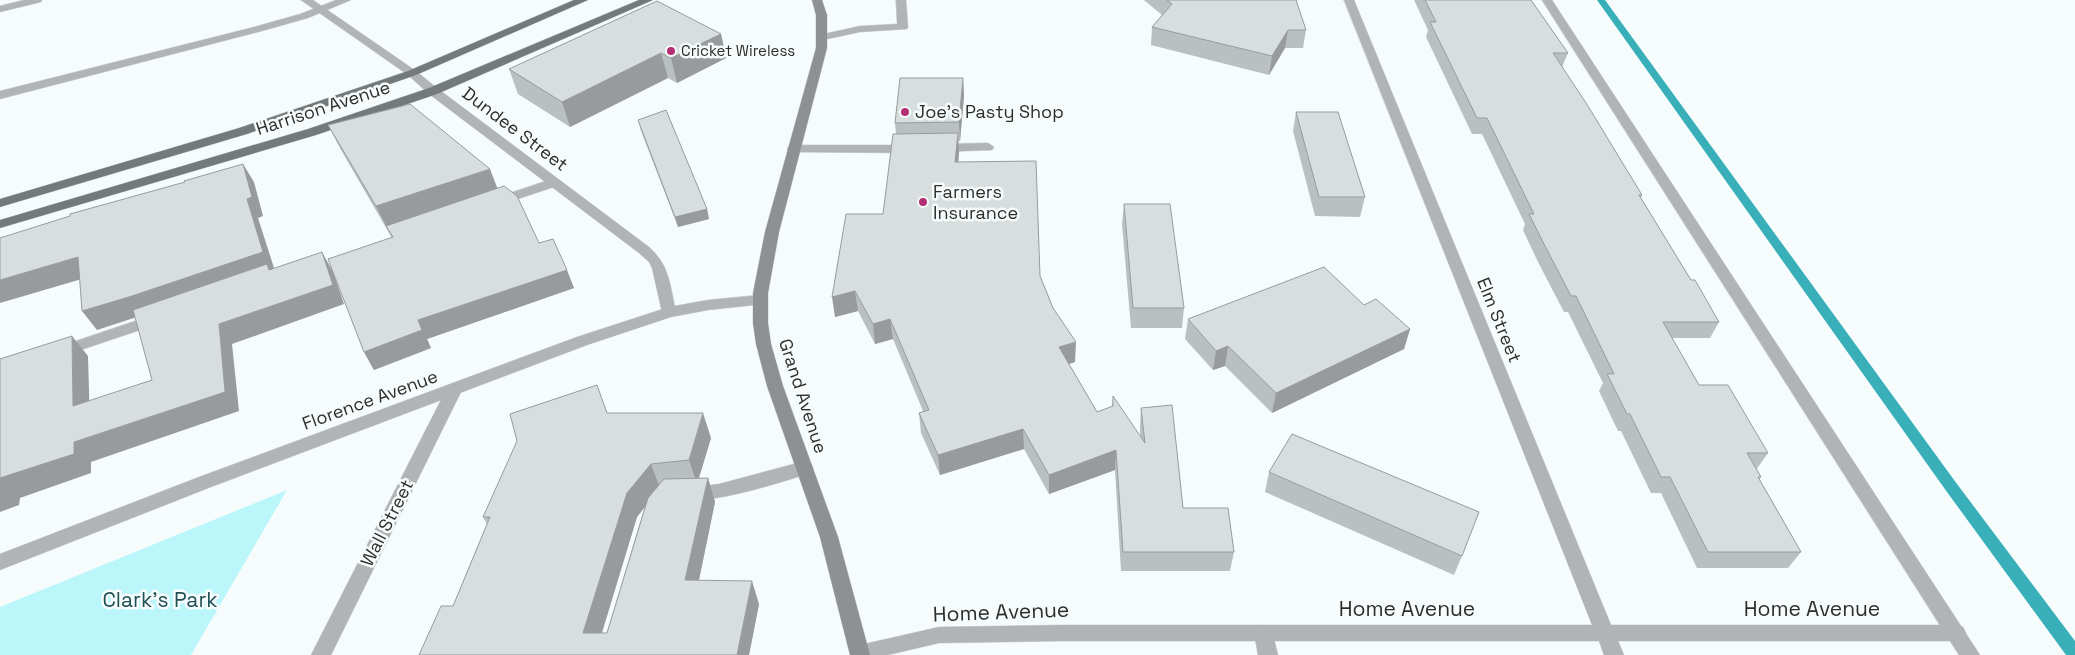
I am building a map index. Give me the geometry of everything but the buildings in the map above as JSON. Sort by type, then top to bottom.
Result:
[{"type":"main road","name":"Harrison Avenue","points":[[0,203],[243,131],[412,73],[584,0]]},
{"type":"main road","name":"Harrison Avenue","points":[[0,224],[305,134],[433,91],[648,0]]},
{"type":"main road","name":"Grand Avenue","points":[[817,0],[820,9],[823,37],[769,244],[760,300],[763,348],[782,410],[805,468],[851,612],[860,654]]},
{"type":"street","points":[[0,9],[37,0]]},
{"type":"street","name":"Dundee Street","points":[[306,0],[412,73],[655,260],[669,312]]},
{"type":"street","points":[[0,96],[258,29],[346,0]]},
{"type":"street","points":[[823,37],[860,29],[903,27],[901,0]]},
{"type":"street","name":"Elm Street","points":[[1349,0],[1614,655]]},
{"type":"street","points":[[1547,0],[1970,655]]},
{"type":"street","points":[[793,149],[988,147]]},
{"type":"street","points":[[481,207],[555,182]]},
{"type":"street","name":"Florence Avenue","points":[[0,562],[205,482],[582,341],[669,312],[708,305],[760,300]]},
{"type":"street","points":[[46,356],[167,315]]},
{"type":"street","name":"Wall Street","points":[[321,655],[454,390]]},
{"type":"street","points":[[676,494],[719,491],[805,468]]},
{"type":"street","points":[[1264,633],[1268,655]]},
{"type":"street","name":"Home Avenue","points":[[860,654],[904,642],[939,636],[1264,633],[1956,633]]},
{"type":"green space","name":"Clark's Park","points":[[287,490],[191,655],[0,655],[0,607]]},
{"type":"waterway","points":[[1601,0],[1952,488],[2075,654]]},
{"type":"place","name":"Cricket Wireless","points":[[671,51]]},
{"type":"place","name":"Joe's Pasty Shop","points":[[905,112]]},
{"type":"place","name":"Farmers Insurance","points":[[923,202]]}]
